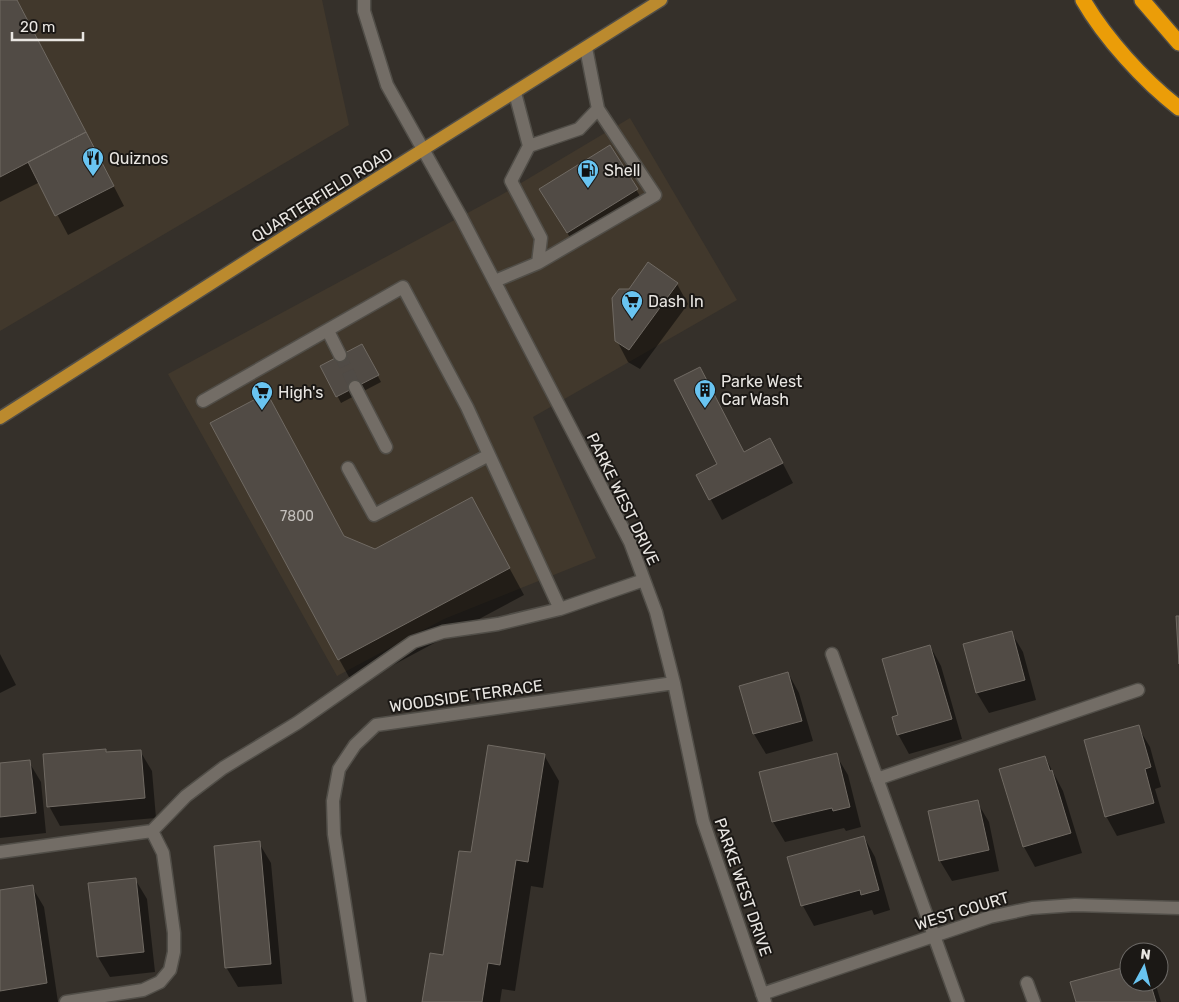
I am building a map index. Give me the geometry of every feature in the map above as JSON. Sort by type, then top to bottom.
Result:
[{"type":"highway","points":[[1083,0],[1090,12],[1132,64],[1179,108]]},
{"type":"highway","points":[[1142,0],[1179,43]]},
{"type":"main road","name":"QUARTERFIELD ROAD","points":[[0,418],[661,0]]},
{"type":"street","name":"PARKE WEST DRIVE","points":[[364,0],[364,11],[387,85],[495,282],[630,542],[656,612],[674,683],[703,821],[764,998]]},
{"type":"street","points":[[495,282],[538,263],[656,195],[598,109],[586,48]]},
{"type":"street","points":[[515,93],[529,146],[511,181],[541,238],[538,263]]},
{"type":"street","points":[[529,146],[579,128],[598,109]]},
{"type":"street","points":[[202,401],[403,288],[489,454],[560,609]]},
{"type":"street","points":[[328,331],[340,356]]},
{"type":"street","points":[[355,387],[386,447]]},
{"type":"street","points":[[348,468],[374,515],[489,454]]},
{"type":"street","points":[[0,852],[152,831],[186,796],[222,768],[297,723],[413,642],[443,632],[498,624],[560,609],[644,580]]},
{"type":"street","points":[[832,654],[958,1002]]},
{"type":"street","name":"WOODSIDE TERRACE","points":[[360,1002],[334,834],[333,801],[339,769],[355,745],[376,724],[674,683]]},
{"type":"street","points":[[877,779],[1138,690]]},
{"type":"street","points":[[66,1002],[143,990],[160,982],[170,970],[174,952],[174,933],[163,853],[152,831]]},
{"type":"street","name":"WEST COURT","points":[[764,998],[990,917],[1032,908],[1075,904],[1179,908]]},
{"type":"street","points":[[1027,983],[1034,1002]]},
{"type":"shaded area","points":[[0,0],[322,0],[349,125],[0,331]]},
{"type":"shaded area","points":[[630,118],[737,300],[533,417],[596,558],[444,619],[337,676],[168,374],[501,195]]},
{"type":"building","points":[[0,0],[17,0],[86,132],[0,177]]},
{"type":"building","points":[[86,132],[114,186],[55,216],[28,162]]},
{"type":"building","name":"Shell","points":[[610,145],[638,189],[567,233],[539,189]]},
{"type":"building","name":"Dash In","points":[[648,262],[678,283],[629,350],[615,341],[612,298],[619,289],[629,289]]},
{"type":"building","name":"High's","points":[[362,344],[379,375],[336,397],[320,366]]},
{"type":"building","name":"Parke West Car Wash","points":[[700,367],[744,452],[770,438],[783,463],[709,500],[696,475],[717,464],[674,380]]},
{"type":"building","points":[[267,393],[344,536],[375,549],[472,497],[510,568],[338,660],[210,423]]},
{"type":"building","points":[[1176,616],[1179,616],[1179,664]]},
{"type":"building","points":[[1012,631],[1025,680],[976,693],[963,644]]},
{"type":"building","points":[[930,645],[952,719],[897,735],[892,717],[898,715],[882,659]]},
{"type":"building","points":[[788,672],[802,721],[753,734],[739,686]]},
{"type":"building","points":[[1139,725],[1151,767],[1145,769],[1154,803],[1105,817],[1084,740]]},
{"type":"building","points":[[488,745],[545,754],[528,862],[516,860],[500,965],[488,963],[482,1002],[422,1002],[430,953],[443,955],[459,851],[471,852]]},
{"type":"building","points":[[106,749],[106,752],[141,750],[145,798],[47,807],[43,754]]},
{"type":"building","points":[[837,753],[850,807],[833,811],[832,808],[772,822],[759,772]]},
{"type":"building","points":[[1045,756],[1050,771],[1052,770],[1071,833],[1023,847],[999,769]]},
{"type":"building","points":[[30,760],[36,813],[0,817],[0,763]]},
{"type":"building","points":[[978,800],[989,850],[939,861],[928,811]]},
{"type":"building","points":[[864,836],[879,890],[861,895],[860,890],[801,906],[787,857]]},
{"type":"building","points":[[260,841],[271,964],[225,968],[214,846]]},
{"type":"building","points":[[136,878],[144,952],[97,957],[88,883]]},
{"type":"building","points":[[33,885],[47,983],[0,991],[0,890]]},
{"type":"building","points":[[1119,969],[1119,992],[1153,992],[1156,1002],[1076,1002],[1070,982]]},
{"type":"tunnel","points":[[340,355],[355,387]]},
{"type":"place","name":"Quiznos","points":[[93,177]]},
{"type":"place","name":"Shell","points":[[588,189]]},
{"type":"place","name":"Dash In","points":[[632,320]]},
{"type":"place","name":"Parke West Car Wash","points":[[705,409]]},
{"type":"place","name":"High's","points":[[262,411]]}]
